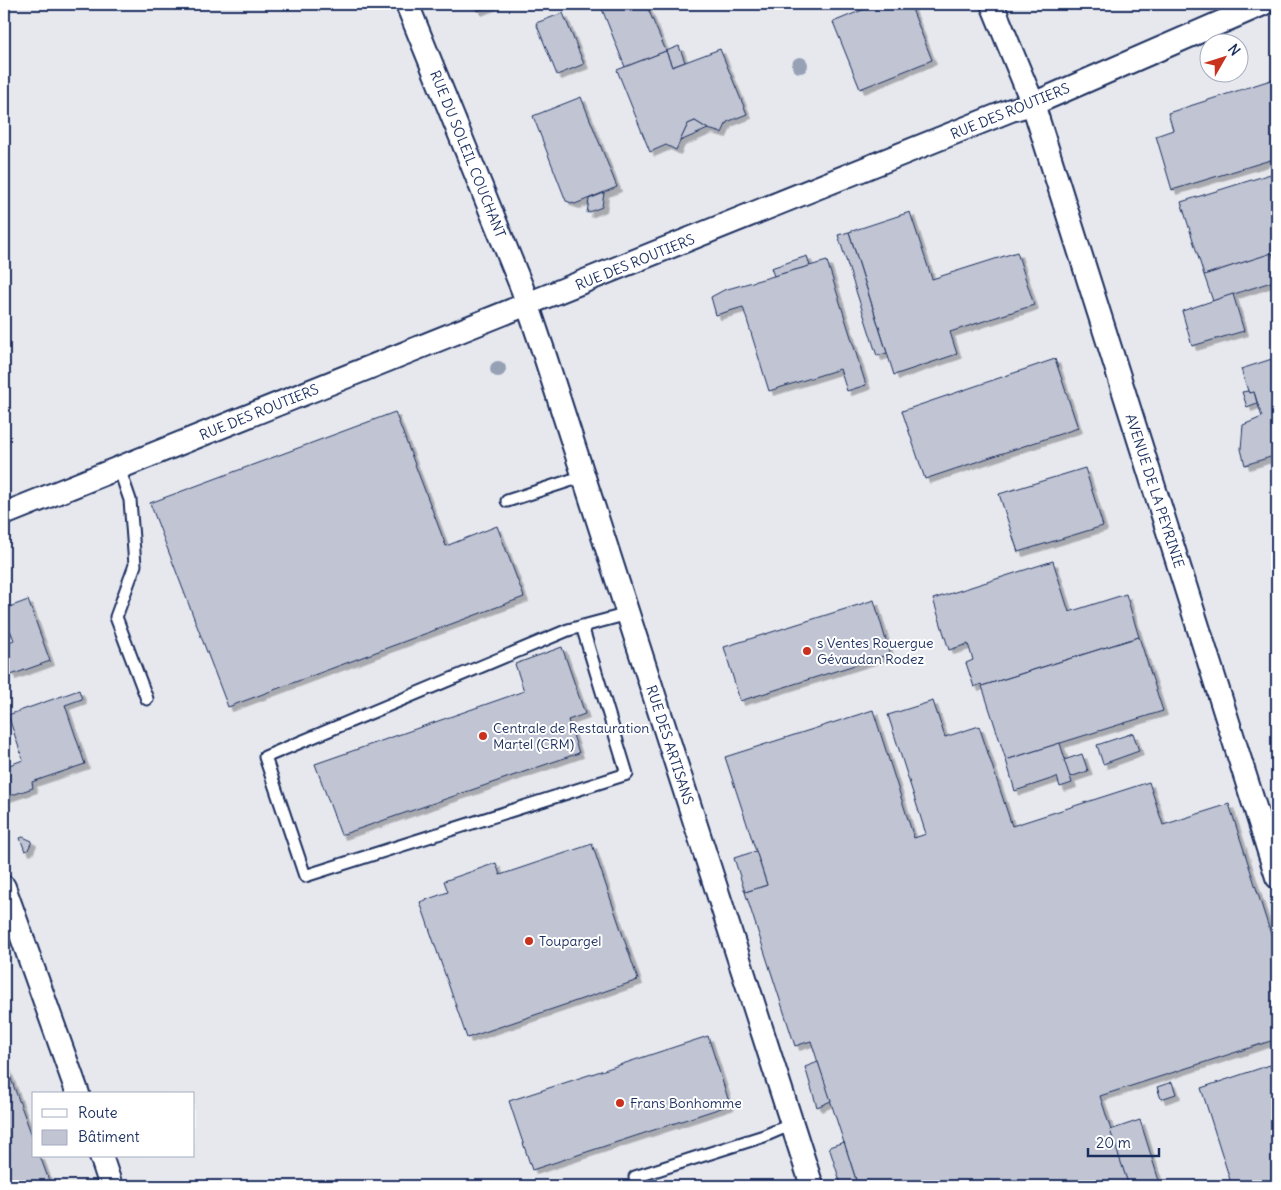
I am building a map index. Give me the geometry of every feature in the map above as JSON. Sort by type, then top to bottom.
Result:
[{"type":"street","name":"RUE DU SOLEIL COUCHANT","points":[[407,4],[528,305]]},
{"type":"street","name":"AVENUE DE LA PEYRINIE","points":[[992,4],[1033,104],[1277,877]]},
{"type":"street","name":"RUE DES ROUTIERS","points":[[4,514],[1002,114],[1033,104],[1263,4]]},
{"type":"street","name":"RUE DES ARTISANS","points":[[528,305],[812,1186]]},
{"type":"street","points":[[4,886],[77,1092]]},
{"type":"street","points":[[102,1158],[111,1186]]},
{"type":"lane","points":[[118,468],[130,500],[134,565],[116,617],[147,699]]},
{"type":"lane","points":[[507,501],[584,476]]},
{"type":"lane","points":[[582,626],[627,774],[306,876],[264,756],[568,630],[582,626],[628,614]]},
{"type":"lane","points":[[635,1177],[764,1136],[792,1124]]},
{"type":"shaded area","points":[[4,4],[1277,4],[1277,1186],[4,1186]]},
{"type":"building","points":[[474,4],[495,4],[477,11]]},
{"type":"building","points":[[600,4],[646,4],[666,51],[625,67]]},
{"type":"building","points":[[877,4],[910,4],[932,60],[860,89],[833,22]]},
{"type":"building","points":[[563,13],[584,64],[557,75],[536,23]]},
{"type":"building","points":[[679,46],[685,62],[672,67],[666,51]]},
{"type":"building","points":[[720,49],[747,114],[727,122],[722,133],[708,129],[695,121],[688,124],[676,150],[666,145],[650,152],[617,70],[666,51],[672,67]]},
{"type":"building","points":[[1277,78],[1277,158],[1172,190],[1156,136],[1173,130],[1168,113]]},
{"type":"building","points":[[581,97],[617,187],[575,204],[566,201],[533,116]]},
{"type":"building","points":[[695,121],[708,129],[680,141],[688,124]]},
{"type":"building","points":[[1277,172],[1277,252],[1204,275],[1181,202]]},
{"type":"building","points":[[604,193],[602,207],[587,213],[589,199]]},
{"type":"building","points":[[910,212],[932,279],[1017,252],[1034,305],[950,332],[957,354],[894,375],[849,232]]},
{"type":"building","points":[[849,232],[887,353],[877,356],[838,235]]},
{"type":"building","points":[[1272,253],[1277,269],[1277,280],[1213,301],[1204,275]]},
{"type":"building","points":[[807,256],[810,266],[774,276],[771,268]]},
{"type":"building","points":[[827,261],[866,385],[847,391],[840,369],[769,391],[743,307],[716,315],[711,297],[724,290]]},
{"type":"building","points":[[1233,294],[1244,331],[1192,346],[1182,311]]},
{"type":"building","points":[[1275,358],[1277,364],[1277,455],[1245,465],[1241,449],[1243,425],[1262,417],[1254,392],[1249,393],[1241,369]]},
{"type":"building","points":[[1055,359],[1078,428],[925,479],[902,411]]},
{"type":"building","points":[[1248,391],[1249,393],[1254,392],[1257,403],[1247,407],[1242,392]]},
{"type":"building","points":[[395,412],[446,546],[497,526],[524,597],[228,707],[150,503]]},
{"type":"building","points":[[1085,468],[1103,526],[1018,552],[999,494]]},
{"type":"building","points":[[1053,561],[1069,612],[1126,594],[1139,637],[974,687],[966,663],[973,660],[968,644],[949,650],[933,599]]},
{"type":"building","points":[[28,600],[50,661],[11,675],[4,654],[4,644],[14,640],[10,630],[6,632],[4,609]]},
{"type":"building","name":"s Ventes Rouergue Gévaudan Rodez","points":[[874,600],[890,654],[740,701],[724,647]]},
{"type":"building","points":[[1139,637],[1163,711],[1006,760],[982,686]]},
{"type":"building","name":"Centrale de Restauration Martel (CRM)","points":[[562,647],[585,714],[568,720],[579,753],[341,835],[315,764],[524,691],[515,664]]},
{"type":"building","points":[[79,690],[82,699],[65,705],[85,764],[32,782],[33,788],[6,797],[4,790],[4,767],[23,760],[8,715]]},
{"type":"building","points":[[933,701],[945,737],[979,726],[1012,826],[1149,782],[1163,825],[1229,804],[1277,953],[1277,1039],[1100,1096],[1129,1186],[858,1186],[811,1041],[795,1046],[745,892],[767,885],[725,757],[873,710],[914,838],[926,834],[888,715]]},
{"type":"building","points":[[1133,733],[1139,751],[1103,764],[1097,745]]},
{"type":"building","points":[[1060,743],[1072,783],[1060,787],[1057,777],[1015,791],[1006,760]]},
{"type":"building","points":[[1082,754],[1088,771],[1070,777],[1064,760]]},
{"type":"building","points":[[23,837],[32,841],[28,850],[25,851],[20,838]]},
{"type":"building","name":"Toupargel","points":[[592,844],[638,980],[467,1038],[420,902],[448,892],[444,881],[496,863],[500,875]]},
{"type":"building","points":[[756,851],[767,885],[745,892],[734,858]]},
{"type":"building","name":"Frans Bonhomme","points":[[708,1036],[730,1105],[532,1170],[509,1101]]},
{"type":"building","points":[[4,1060],[32,1136],[32,1158],[41,1158],[51,1186],[4,1186]]},
{"type":"building","points":[[818,1062],[831,1101],[817,1107],[805,1067]]},
{"type":"building","points":[[1270,1065],[1277,1087],[1277,1186],[1232,1186],[1201,1088]]},
{"type":"building","points":[[1172,1082],[1176,1094],[1161,1099],[1157,1087]]},
{"type":"building","points":[[1140,1120],[1160,1184],[1155,1186],[1129,1186],[1110,1130]]},
{"type":"building","points":[[844,1142],[856,1180],[841,1184],[829,1147]]},
{"type":"place","name":"s Ventes Rouergue Gévaudan Rodez","points":[[807,651]]},
{"type":"place","name":"Centrale de Restauration Martel (CRM)","points":[[483,736]]},
{"type":"place","name":"Toupargel","points":[[529,941]]},
{"type":"place","name":"Frans Bonhomme","points":[[620,1103]]}]
